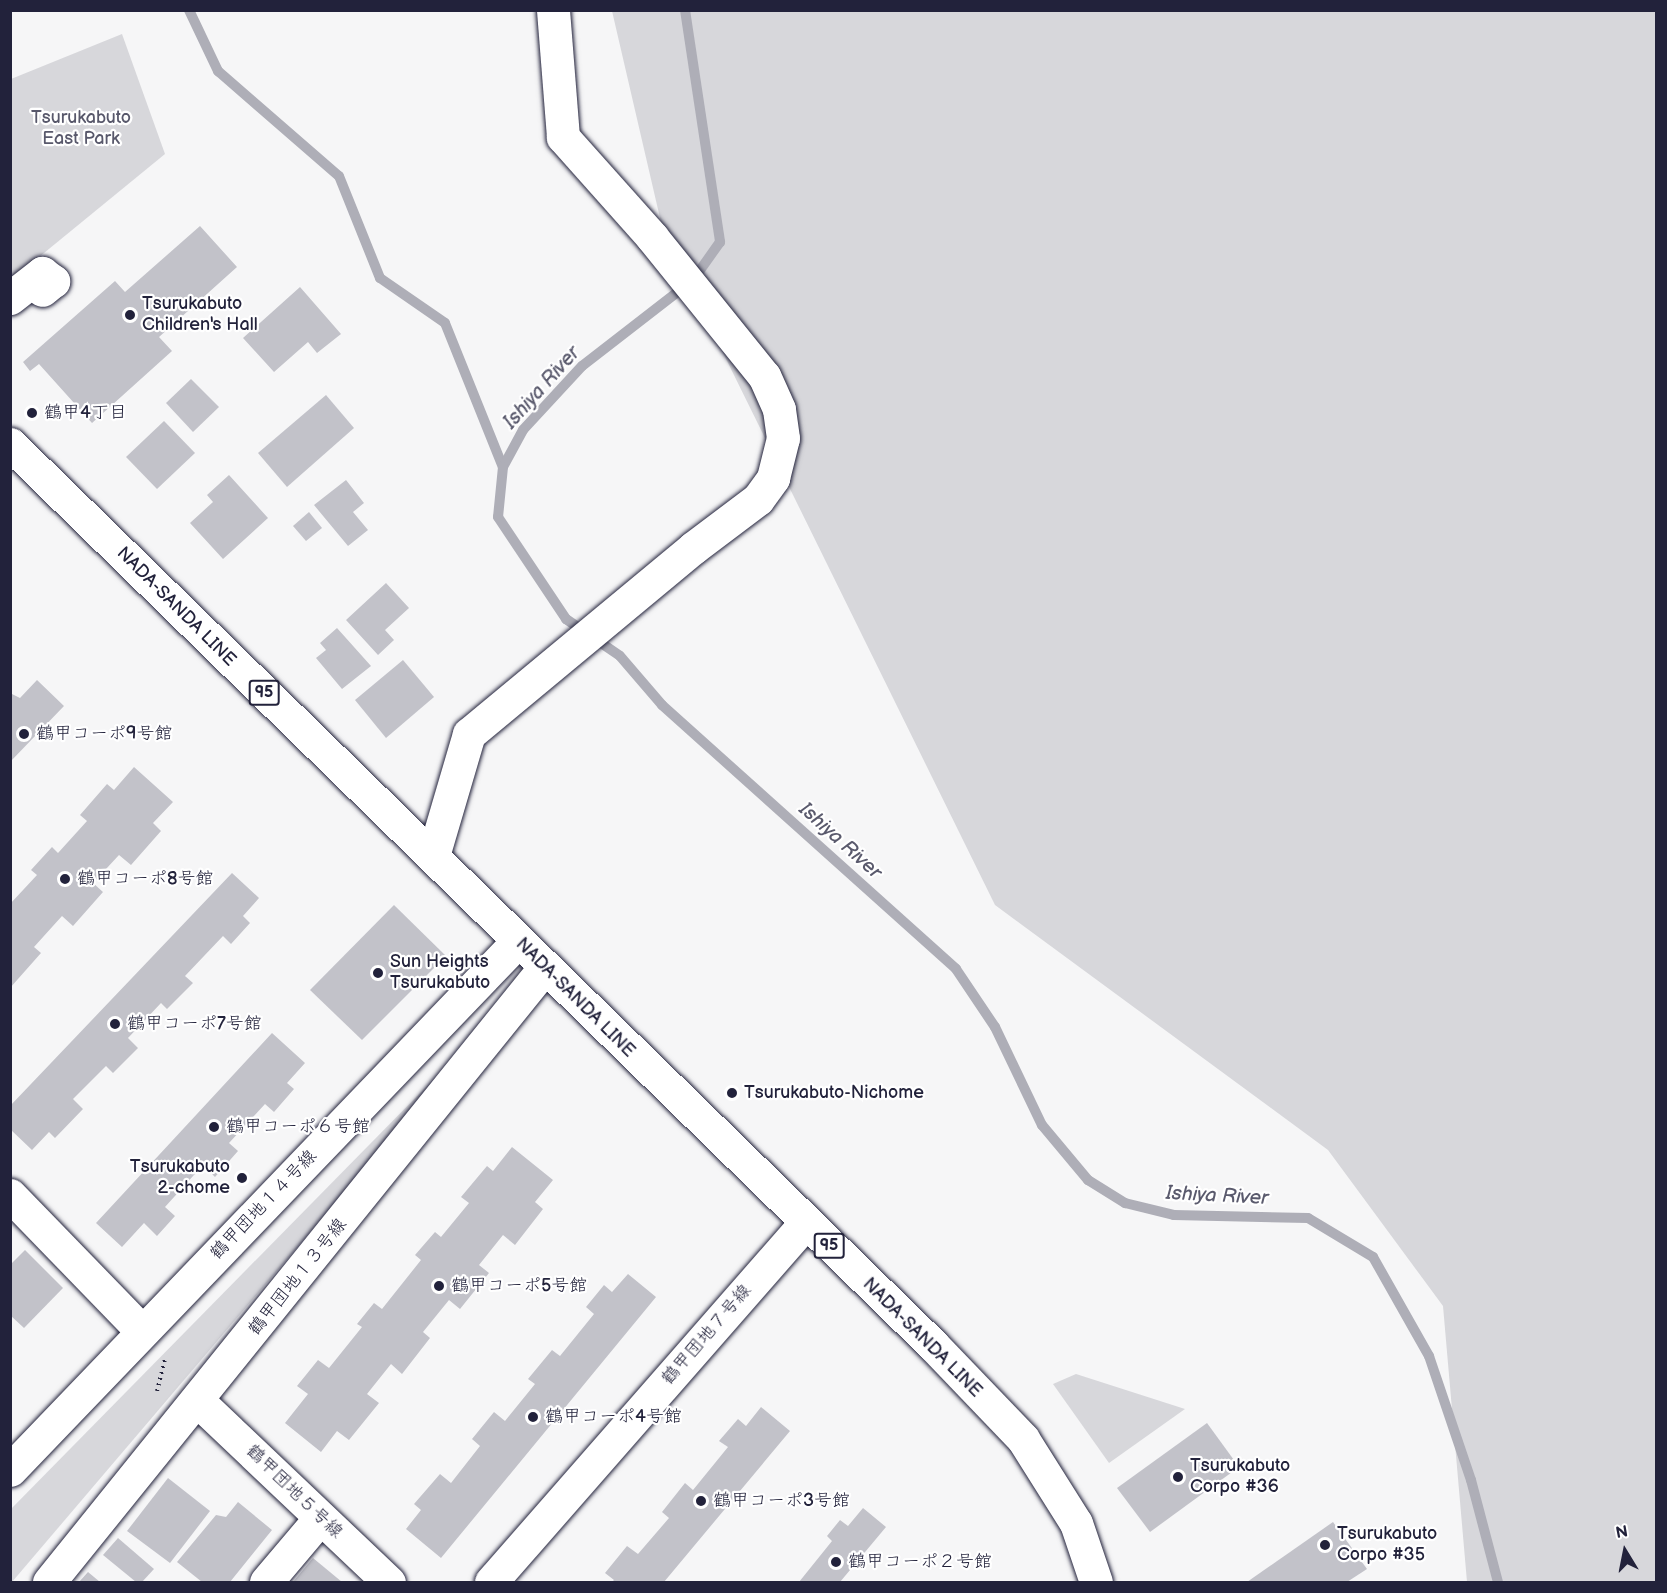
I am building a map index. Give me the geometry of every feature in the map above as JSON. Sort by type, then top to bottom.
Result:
[{"type":"street","points":[[433,856],[470,734],[693,548],[758,499],[773,478],[783,438],[779,409],[764,376],[652,237],[563,137],[553,10]]},
{"type":"street","name":"NADA-SANDA LINE","points":[[10,444],[805,1223],[933,1345],[1023,1439],[1076,1523],[1096,1582]]},
{"type":"street","name":"鶴甲団地１４号線","points":[[10,1470],[518,941]]},
{"type":"street","name":"鶴甲団地１３号線","points":[[49,1582],[199,1402],[544,968]]},
{"type":"street","points":[[10,1195],[142,1331]]},
{"type":"street","name":"鶴甲団地７号線","points":[[491,1582],[805,1223]]},
{"type":"street","name":"鶴甲団地５号線","points":[[199,1402],[389,1582]]},
{"type":"street","points":[[266,1582],[320,1518]]},
{"type":"green space","points":[[612,11],[1656,11],[1656,1582],[1467,1582],[1443,1306],[1328,1150],[995,905],[663,231]]},
{"type":"green space","name":"Tsurukabuto East Park","points":[[122,34],[165,154],[11,280],[11,79]]},
{"type":"green space","points":[[484,1028],[12,1582],[11,1582],[11,1509]]},
{"type":"green space","points":[[1076,1374],[1185,1409],[1109,1463],[1053,1384]]},
{"type":"building","name":"Tsurukabuto Children's Hall","points":[[200,226],[237,267],[159,337],[172,351],[92,423],[39,364],[30,371],[23,362],[115,281],[125,292]]},
{"type":"building","points":[[300,287],[341,334],[317,353],[308,342],[274,372],[243,338]]},
{"type":"building","points":[[191,379],[219,407],[193,432],[166,403]]},
{"type":"building","points":[[326,395],[354,428],[287,487],[258,453]]},
{"type":"building","points":[[164,421],[195,453],[157,489],[126,457]]},
{"type":"building","points":[[229,475],[268,518],[223,559],[190,523],[213,502],[207,495]]},
{"type":"building","points":[[346,480],[364,503],[353,512],[368,530],[348,546],[314,505]]},
{"type":"building","points":[[309,512],[322,528],[306,541],[293,526]]},
{"type":"building","points":[[386,583],[409,608],[385,630],[394,640],[378,655],[346,620]]},
{"type":"building","points":[[337,628],[371,666],[342,689],[316,658],[326,650],[320,643]]},
{"type":"building","points":[[403,660],[434,697],[386,738],[355,700]]},
{"type":"building","name":"鶴甲コーポ9号館","points":[[37,680],[64,706],[10,762],[10,693],[20,698]]},
{"type":"building","name":"鶴甲コーポ8号館","points":[[134,767],[173,802],[153,823],[161,831],[131,865],[119,855],[93,883],[103,892],[73,926],[62,916],[34,947],[41,953],[10,988],[10,904],[37,875],[31,870],[52,847],[58,853],[87,821],[80,815],[107,784],[114,790]]},
{"type":"building","name":"鶴甲コーポ7号館","points":[[232,873],[259,898],[243,916],[250,923],[231,944],[223,936],[185,976],[193,983],[167,1009],[161,1003],[128,1038],[138,1048],[113,1073],[106,1066],[73,1099],[83,1109],[55,1138],[49,1132],[32,1150],[10,1129],[10,1106]]},
{"type":"building","name":"Sun Heights Tsurukabuto","points":[[394,905],[446,956],[362,1040],[310,990]]},
{"type":"building","name":"鶴甲コーポ６号館","points":[[272,1033],[305,1063],[287,1083],[294,1089],[274,1112],[265,1104],[229,1143],[238,1151],[215,1177],[203,1165],[165,1207],[175,1216],[157,1236],[144,1223],[122,1247],[96,1223]]},
{"type":"building","name":"鶴甲コーポ5号館","points":[[512,1147],[553,1180],[535,1202],[543,1209],[515,1245],[503,1235],[479,1265],[489,1273],[460,1309],[449,1300],[423,1332],[430,1338],[402,1374],[391,1364],[367,1394],[379,1403],[349,1440],[337,1431],[321,1452],[285,1423],[308,1394],[297,1386],[318,1360],[329,1368],[362,1327],[357,1324],[374,1303],[382,1309],[421,1260],[415,1255],[435,1232],[441,1237],[469,1203],[461,1197],[487,1166],[493,1171]]},
{"type":"building","points":[[25,1250],[63,1288],[24,1328],[10,1315],[10,1265]]},
{"type":"building","name":"鶴甲コーポ4号館","points":[[628,1274],[656,1297],[441,1558],[406,1529],[421,1510],[414,1504],[440,1474],[451,1483],[480,1446],[472,1439],[494,1412],[505,1421],[535,1384],[528,1379],[552,1350],[560,1356],[594,1314],[586,1307],[604,1285],[612,1292]]},
{"type":"building","name":"鶴甲コーポ3号館","points":[[761,1407],[790,1431],[664,1582],[612,1582],[614,1580],[605,1573],[627,1546],[638,1554],[669,1518],[662,1512],[685,1483],[693,1490],[728,1447],[719,1441],[738,1419],[746,1426]]},
{"type":"building","name":"Tsurukabuto Corpo #36","points":[[1207,1423],[1239,1467],[1150,1532],[1117,1488]]},
{"type":"building","points":[[168,1478],[210,1511],[170,1563],[127,1531]]},
{"type":"building","points":[[238,1502],[272,1530],[230,1582],[202,1582],[177,1562],[216,1515],[226,1517]]},
{"type":"building","name":"鶴甲コーポ２号館","points":[[863,1508],[886,1527],[840,1582],[799,1582],[832,1541],[827,1536],[840,1520],[848,1526]]},
{"type":"building","name":"Tsurukabuto Corpo #35","points":[[1333,1522],[1367,1569],[1347,1582],[1247,1582]]},
{"type":"building","points":[[118,1538],[154,1569],[142,1582],[136,1582],[103,1555]]},
{"type":"building","points":[[313,1558],[342,1582],[293,1582]]},
{"type":"building","points":[[88,1572],[100,1582],[79,1582]]},
{"type":"waterway","points":[[189,10],[218,71],[339,176],[380,278],[445,323],[503,467]]},
{"type":"waterway","name":"Ishiya River","points":[[685,10],[720,242],[693,280],[582,366],[523,430],[503,467],[498,517],[566,619],[620,656],[662,705],[956,969],[995,1027],[1042,1125],[1088,1180],[1125,1203],[1174,1215],[1308,1218],[1373,1257],[1429,1356],[1471,1480],[1498,1582]]},
{"type":"place","name":"Tsurukabuto Children's Hall","points":[[130,315]]},
{"type":"place","name":"鶴甲4丁目","points":[[32,413]]},
{"type":"place","name":"鶴甲コーポ9号館","points":[[24,734]]},
{"type":"place","name":"鶴甲コーポ8号館","points":[[65,879]]},
{"type":"place","name":"Sun Heights Tsurukabuto","points":[[378,973]]},
{"type":"place","name":"鶴甲コーポ7号館","points":[[115,1024]]},
{"type":"place","name":"Tsurukabuto-Nichome","points":[[732,1093]]},
{"type":"place","name":"鶴甲コーポ６号館","points":[[214,1127]]},
{"type":"place","name":"Tsurukabuto 2-chome","points":[[242,1178]]},
{"type":"place","name":"鶴甲コーポ5号館","points":[[439,1286]]},
{"type":"place","name":"鶴甲コーポ4号館","points":[[533,1417]]},
{"type":"place","name":"Tsurukabuto Corpo #36","points":[[1178,1477]]},
{"type":"place","name":"鶴甲コーポ3号館","points":[[701,1501]]},
{"type":"place","name":"Tsurukabuto Corpo #35","points":[[1325,1545]]},
{"type":"place","name":"鶴甲コーポ２号館","points":[[836,1562]]}]
